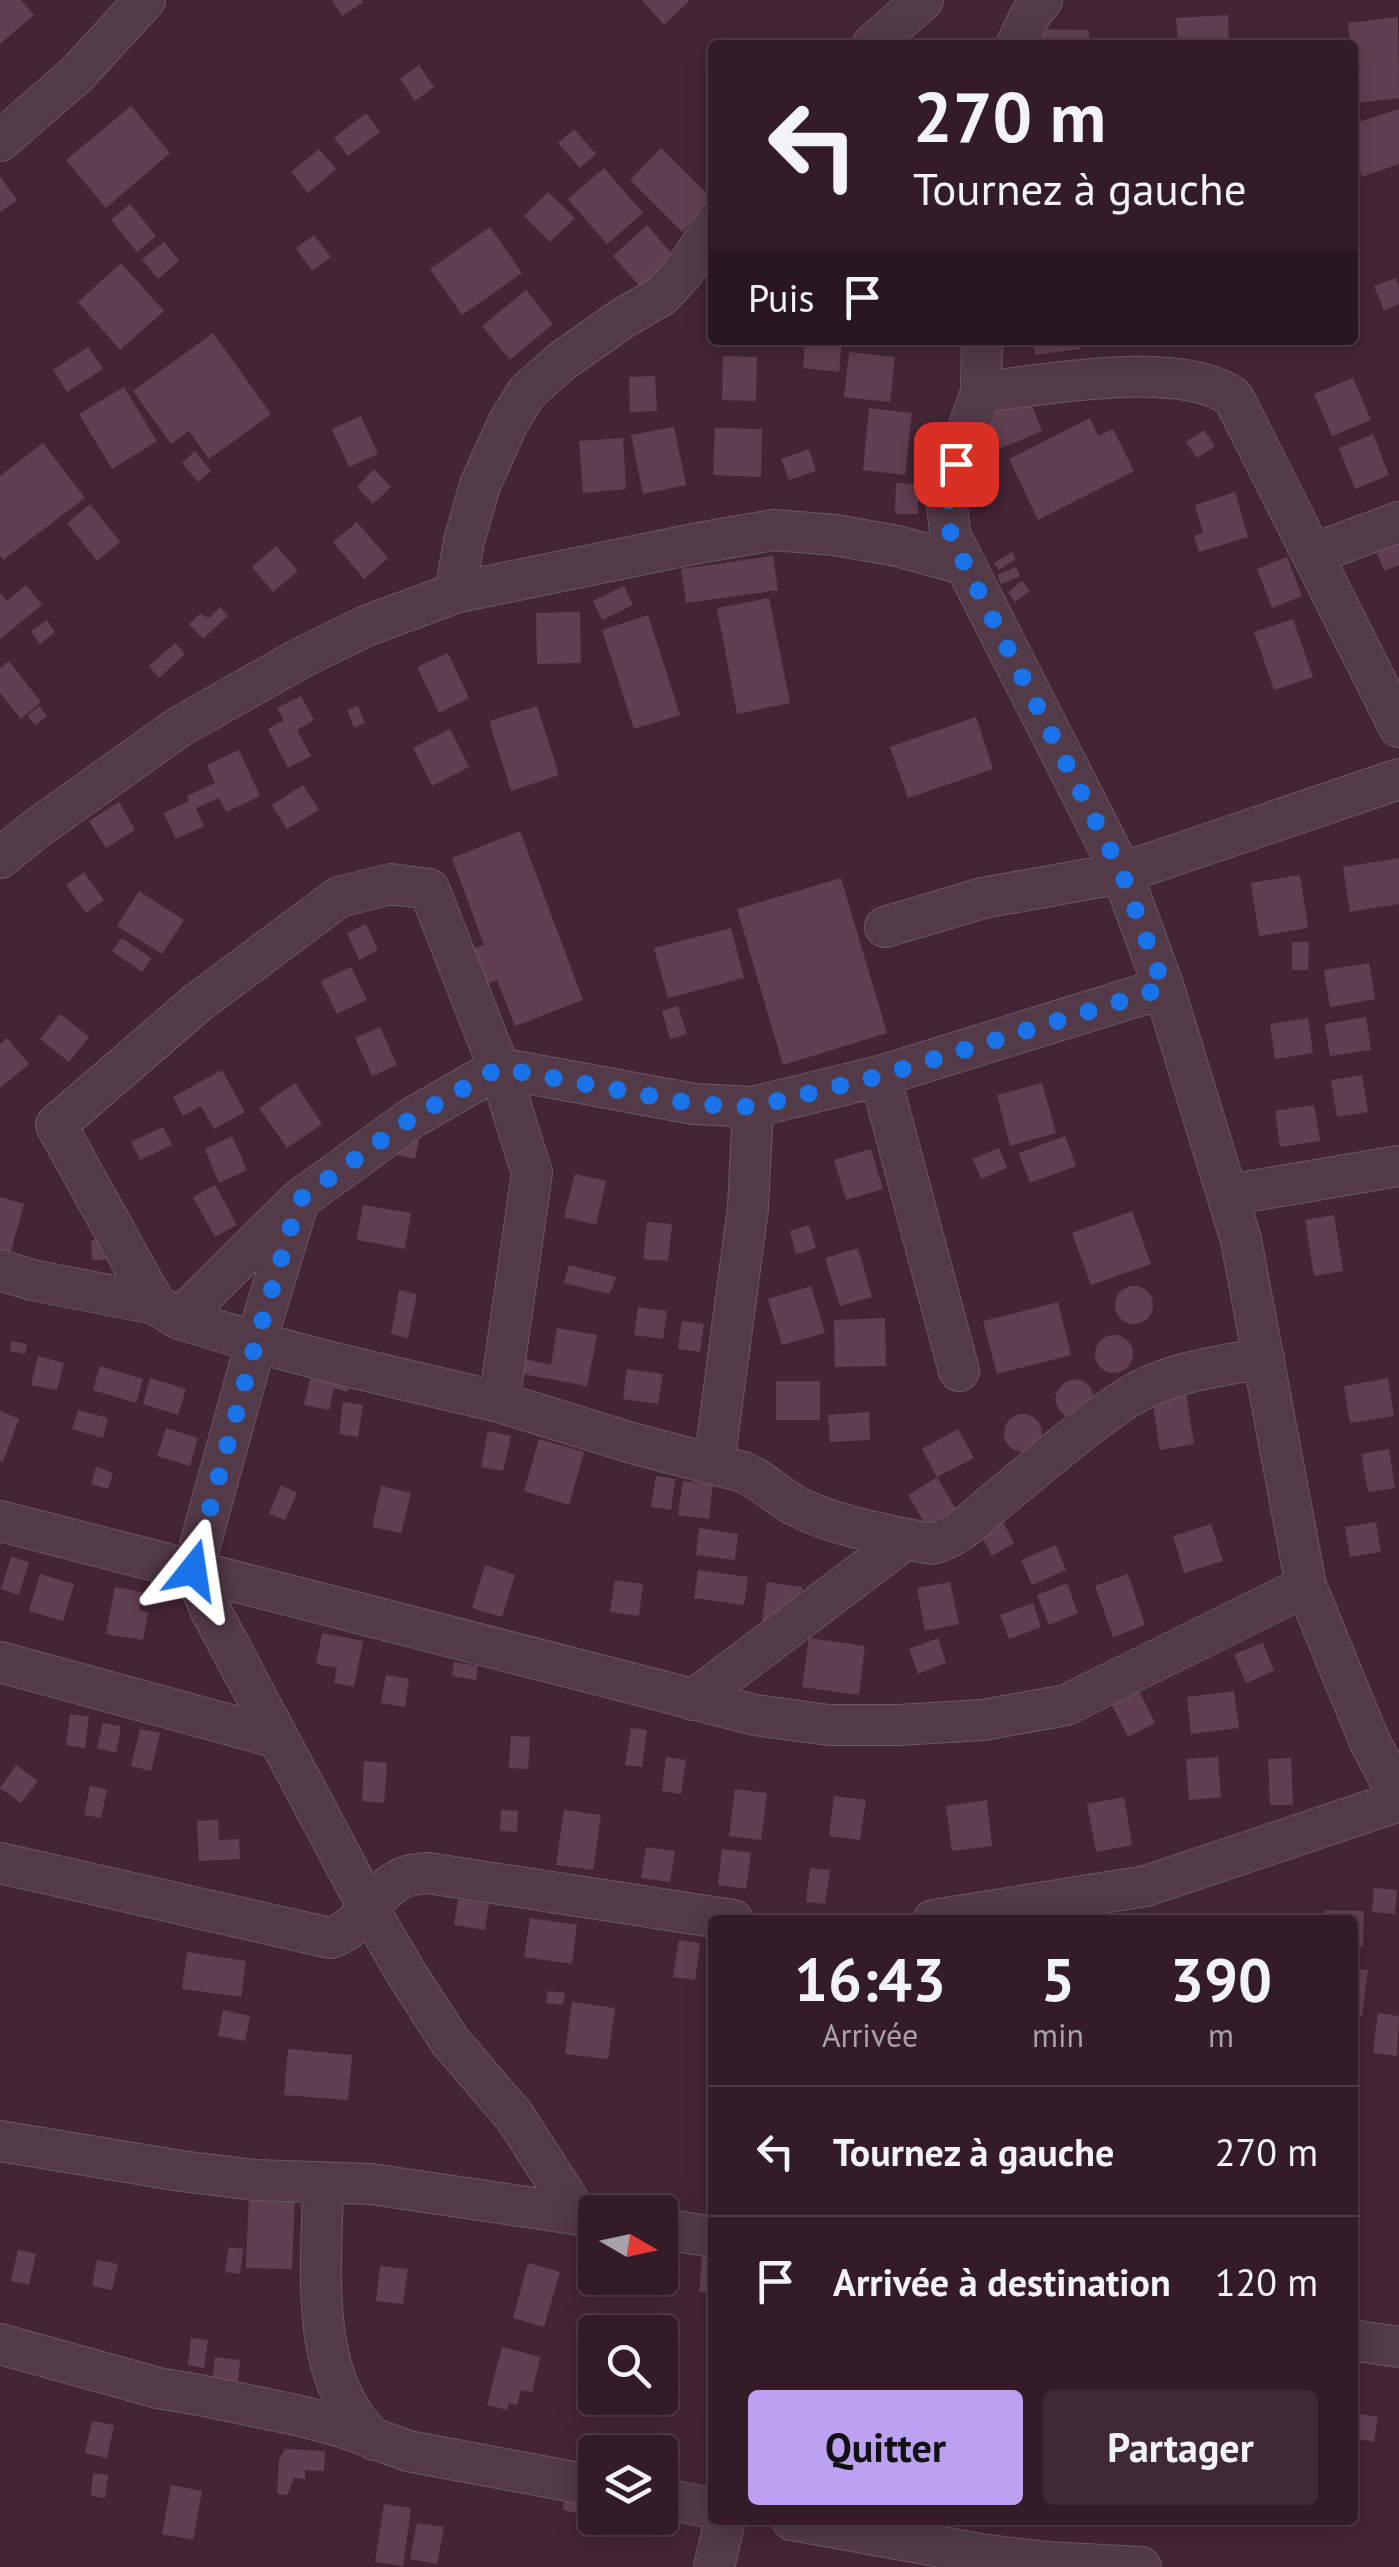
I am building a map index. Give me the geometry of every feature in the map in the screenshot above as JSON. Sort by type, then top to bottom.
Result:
[{"type":"street","points":[[0,142],[76,75],[145,0]]},
{"type":"street","points":[[878,40],[923,0]]},
{"type":"street","points":[[1018,40],[1042,0]]},
{"type":"street","points":[[455,593],[480,485],[527,392],[562,361],[661,296],[681,275],[708,234]]},
{"type":"street","points":[[965,1915],[1146,1886],[1399,1799],[1370,1742],[1306,1586],[1240,1240],[1164,988],[1122,873],[951,537],[947,508],[956,464],[981,392],[982,345]]},
{"type":"street","points":[[981,392],[1136,376],[1199,381],[1234,397],[1399,728]]},
{"type":"street","points":[[1313,554],[1399,522]]},
{"type":"street","points":[[0,858],[179,727],[366,626],[455,593],[772,530],[898,546],[966,564]]},
{"type":"street","points":[[886,928],[983,898],[1122,873],[1399,779]]},
{"type":"street","points":[[167,1311],[56,1124],[197,1003],[339,897],[392,884],[429,890],[499,1068],[532,1173],[500,1402]]},
{"type":"street","points":[[167,1311],[299,1200],[412,1118],[499,1068],[694,1104],[753,1107],[880,1076],[1164,988]]},
{"type":"street","points":[[880,1076],[959,1371]]},
{"type":"street","points":[[714,1464],[748,1208],[753,1107]]},
{"type":"street","points":[[1228,1195],[1399,1166]]},
{"type":"street","points":[[299,1200],[193,1570],[210,1611],[406,1973],[450,2040],[515,2117],[578,2205]]},
{"type":"street","points":[[0,1270],[167,1311],[256,1342],[500,1402],[714,1464],[760,1480],[793,1505],[817,1515],[932,1544],[962,1530],[1126,1399],[1158,1382],[1189,1372],[1264,1358]]},
{"type":"street","points":[[0,1521],[755,1716],[828,1725],[982,1720],[1066,1705],[1306,1586]]},
{"type":"street","points":[[692,1700],[906,1538]]},
{"type":"street","points":[[0,1662],[278,1738]]},
{"type":"street","points":[[0,1863],[330,1938],[342,1934],[392,1883],[408,1875],[428,1873],[708,1916]]},
{"type":"street","points":[[0,2141],[181,2171],[256,2180],[371,2184],[578,2215]]},
{"type":"street","points":[[323,2183],[322,2292],[326,2337],[336,2386],[351,2413],[375,2440]]},
{"type":"street","points":[[678,2231],[708,2235]]},
{"type":"street","points":[[1358,2341],[1399,2347]]},
{"type":"street","points":[[0,2344],[158,2388],[344,2428],[408,2452],[578,2483]]},
{"type":"street","points":[[678,2501],[708,2507]]},
{"type":"street","points":[[714,2567],[723,2525]]},
{"type":"street","points":[[815,2525],[978,2560],[1140,2567]]},
{"type":"building","points":[[0,0],[21,0],[34,15],[0,44]]},
{"type":"building","points":[[332,0],[362,0],[363,2],[342,16]]},
{"type":"building","points":[[642,0],[690,0],[664,25]]},
{"type":"building","points":[[1228,15],[1229,40],[1178,40],[1176,18]]},
{"type":"building","points":[[1398,17],[1399,98],[1358,103],[1358,40],[1350,40],[1348,23]]},
{"type":"building","points":[[1023,29],[1089,30],[1089,40],[1023,40]]},
{"type":"building","points":[[419,65],[434,87],[415,101],[400,79]]},
{"type":"building","points":[[131,106],[170,153],[106,208],[66,160]]},
{"type":"building","points":[[1399,109],[1399,164],[1362,177],[1358,165],[1358,122]]},
{"type":"building","points":[[366,113],[380,132],[348,156],[334,138]]},
{"type":"building","points":[[574,129],[596,154],[580,168],[558,143]]},
{"type":"building","points":[[661,148],[708,195],[708,203],[682,232],[630,180]]},
{"type":"building","points":[[319,149],[336,169],[308,193],[291,172]]},
{"type":"building","points":[[604,168],[643,213],[607,244],[568,199]]},
{"type":"building","points":[[0,176],[17,200],[0,212]]},
{"type":"building","points":[[548,192],[575,218],[550,242],[524,216]]},
{"type":"building","points":[[130,204],[156,236],[137,252],[111,220]]},
{"type":"building","points":[[647,225],[679,262],[646,293],[613,256]]},
{"type":"building","points":[[490,227],[522,273],[462,315],[430,269]]},
{"type":"building","points":[[314,235],[331,257],[312,271],[296,248]]},
{"type":"building","points":[[164,242],[179,261],[158,279],[142,259]]},
{"type":"building","points":[[121,263],[164,311],[120,350],[78,302]]},
{"type":"building","points":[[1396,278],[1399,304],[1384,311],[1374,286]]},
{"type":"building","points":[[526,290],[553,324],[510,360],[482,326]]},
{"type":"building","points":[[213,333],[271,414],[209,459],[189,431],[171,444],[133,391]]},
{"type":"building","points":[[805,345],[842,345],[839,372],[803,368]]},
{"type":"building","points":[[1034,345],[1080,345],[1080,349],[1035,355]]},
{"type":"building","points":[[88,347],[103,369],[67,392],[53,370]]},
{"type":"building","points":[[849,352],[895,357],[890,402],[844,397]]},
{"type":"building","points":[[723,356],[757,357],[756,401],[722,400]]},
{"type":"building","points":[[655,376],[657,411],[630,412],[629,377]]},
{"type":"building","points":[[1353,378],[1371,420],[1332,436],[1314,394]]},
{"type":"building","points":[[124,387],[157,441],[112,469],[79,414]]},
{"type":"building","points":[[1028,396],[1042,431],[999,449],[984,414]]},
{"type":"building","points":[[869,408],[912,413],[905,475],[863,470]]},
{"type":"building","points":[[361,416],[378,454],[349,467],[332,429]]},
{"type":"building","points":[[1090,418],[1098,436],[1113,429],[1134,471],[1038,520],[1009,459]]},
{"type":"building","points":[[674,427],[686,485],[643,494],[631,435]]},
{"type":"building","points":[[715,428],[762,429],[761,477],[713,475]]},
{"type":"building","points":[[1204,430],[1215,446],[1197,458],[1186,442]]},
{"type":"building","points":[[1373,434],[1389,475],[1355,489],[1339,448]]},
{"type":"building","points":[[623,438],[626,489],[583,493],[579,441]]},
{"type":"building","points":[[43,443],[85,498],[3,560],[0,476]]},
{"type":"building","points":[[809,449],[816,471],[789,480],[781,459]]},
{"type":"building","points":[[195,451],[211,471],[198,482],[182,463]]},
{"type":"building","points":[[374,469],[391,487],[373,504],[357,487]]},
{"type":"building","points":[[896,483],[918,484],[918,514],[895,514]]},
{"type":"building","points":[[1235,492],[1248,537],[1199,552],[1194,536],[1203,533],[1195,505]]},
{"type":"building","points":[[90,504],[120,542],[97,561],[67,523]]},
{"type":"building","points":[[357,522],[388,558],[364,579],[333,542]]},
{"type":"building","points":[[1399,526],[1399,565],[1384,571],[1371,538]]},
{"type":"building","points":[[276,546],[298,571],[273,592],[252,567]]},
{"type":"building","points":[[1012,552],[1016,559],[999,570],[994,563]]},
{"type":"building","points":[[773,556],[778,590],[686,603],[681,569]]},
{"type":"building","points":[[1287,557],[1302,596],[1272,608],[1257,569]]},
{"type":"building","points":[[1016,567],[1020,576],[1001,584],[997,575]]},
{"type":"building","points":[[1022,581],[1030,591],[1015,602],[1008,592]]},
{"type":"building","points":[[26,585],[42,605],[0,639],[0,593],[7,601]]},
{"type":"building","points":[[624,586],[633,605],[602,620],[593,601]]},
{"type":"building","points":[[769,598],[790,703],[737,714],[717,608]]},
{"type":"building","points":[[220,607],[228,616],[203,639],[189,624],[200,614],[209,618]]},
{"type":"building","points":[[580,612],[581,663],[537,664],[536,613]]},
{"type":"building","points":[[648,615],[680,715],[634,729],[602,630]]},
{"type":"building","points":[[1293,619],[1313,677],[1274,690],[1254,632]]},
{"type":"building","points":[[47,620],[55,632],[40,644],[31,631]]},
{"type":"building","points":[[175,643],[185,654],[159,678],[149,666]]},
{"type":"building","points":[[448,653],[469,698],[439,713],[417,667]]},
{"type":"building","points":[[9,661],[41,702],[21,719],[0,693],[0,668]]},
{"type":"building","points":[[301,696],[314,720],[297,730],[311,756],[288,768],[268,729],[284,720],[277,708]]},
{"type":"building","points":[[39,706],[47,716],[35,725],[27,716]]},
{"type":"building","points":[[358,706],[365,723],[354,728],[347,710]]},
{"type":"building","points":[[537,706],[559,775],[511,791],[489,721]]},
{"type":"building","points":[[976,717],[993,769],[908,798],[890,747]]},
{"type":"building","points":[[450,729],[469,767],[432,786],[413,748]]},
{"type":"building","points":[[239,750],[260,796],[226,812],[219,798],[196,808],[204,826],[176,839],[164,813],[215,783],[207,765]]},
{"type":"building","points":[[303,785],[319,810],[287,829],[272,805]]},
{"type":"building","points":[[119,802],[135,830],[106,848],[89,821]]},
{"type":"building","points":[[520,831],[583,1000],[515,1026],[497,980],[480,987],[467,951],[484,945],[452,858]]},
{"type":"building","points":[[1399,858],[1399,904],[1350,912],[1343,867]]},
{"type":"building","points":[[84,872],[104,900],[86,913],[66,885]]},
{"type":"building","points":[[1300,875],[1308,928],[1259,936],[1251,883]]},
{"type":"building","points":[[841,878],[887,1033],[783,1065],[737,909]]},
{"type":"building","points":[[139,891],[184,920],[162,954],[117,926]]},
{"type":"building","points":[[366,924],[378,950],[359,960],[347,933]]},
{"type":"building","points":[[731,928],[744,978],[668,998],[654,948]]},
{"type":"building","points":[[122,938],[151,958],[142,972],[112,951]]},
{"type":"building","points":[[1292,942],[1309,942],[1308,970],[1292,970]]},
{"type":"building","points":[[1369,963],[1375,999],[1330,1007],[1324,970]]},
{"type":"building","points":[[351,967],[367,1000],[337,1014],[321,981]]},
{"type":"building","points":[[678,1006],[687,1034],[670,1039],[662,1011]]},
{"type":"building","points":[[60,1014],[89,1037],[69,1062],[40,1039]]},
{"type":"building","points":[[1366,1017],[1371,1050],[1330,1056],[1325,1024]]},
{"type":"building","points":[[1308,1018],[1313,1053],[1275,1059],[1270,1024]]},
{"type":"building","points":[[380,1027],[397,1065],[372,1076],[355,1038]]},
{"type":"building","points":[[7,1038],[29,1064],[0,1088],[0,1044]]},
{"type":"building","points":[[222,1070],[245,1112],[214,1129],[201,1106],[183,1116],[173,1097]]},
{"type":"building","points":[[1362,1075],[1368,1112],[1337,1117],[1331,1080]]},
{"type":"building","points":[[295,1083],[322,1124],[287,1148],[259,1108]]},
{"type":"building","points":[[1042,1083],[1056,1133],[1010,1146],[997,1095]]},
{"type":"building","points":[[1314,1105],[1320,1141],[1280,1147],[1275,1111]]},
{"type":"building","points":[[163,1127],[172,1145],[140,1160],[131,1142]]},
{"type":"building","points":[[232,1136],[247,1170],[219,1183],[205,1149]]},
{"type":"building","points":[[398,1136],[419,1141],[415,1159],[393,1154]]},
{"type":"building","points":[[1065,1136],[1076,1166],[1030,1183],[1019,1153]]},
{"type":"building","points":[[999,1148],[1007,1168],[981,1179],[973,1159]]},
{"type":"building","points":[[871,1149],[883,1189],[846,1200],[834,1160]]},
{"type":"building","points":[[575,1174],[606,1181],[596,1225],[564,1217]]},
{"type":"building","points":[[215,1185],[237,1225],[215,1237],[193,1197]]},
{"type":"building","points":[[0,1197],[24,1204],[9,1258],[0,1256]]},
{"type":"building","points":[[363,1205],[411,1213],[405,1249],[357,1240]]},
{"type":"building","points":[[1132,1211],[1151,1264],[1091,1285],[1072,1233]]},
{"type":"building","points":[[1334,1215],[1343,1271],[1314,1276],[1305,1220]]},
{"type":"building","points":[[647,1222],[672,1224],[668,1261],[643,1259]]},
{"type":"building","points":[[809,1225],[816,1248],[796,1254],[790,1231]]},
{"type":"building","points":[[112,1239],[114,1259],[92,1260],[91,1240]]},
{"type":"building","points":[[858,1248],[872,1297],[840,1306],[825,1258]]},
{"type":"building","points":[[569,1265],[616,1277],[609,1294],[564,1283]]},
{"type":"building","points":[[811,1286],[825,1333],[782,1345],[768,1299]]},
{"type":"building","points":[[1134,1286],[1147,1292],[1153,1305],[1147,1318],[1134,1324],[1121,1318],[1115,1305],[1121,1292]]},
{"type":"building","points":[[399,1290],[417,1294],[408,1338],[391,1334]]},
{"type":"building","points":[[1058,1302],[1071,1355],[997,1374],[983,1321]]},
{"type":"building","points":[[638,1307],[667,1311],[663,1339],[634,1335]]},
{"type":"building","points":[[885,1318],[886,1366],[835,1367],[834,1320]]},
{"type":"building","points":[[682,1321],[704,1324],[700,1352],[678,1349]]},
{"type":"building","points":[[557,1328],[597,1335],[587,1386],[523,1374],[525,1359],[551,1365]]},
{"type":"building","points":[[1114,1335],[1127,1341],[1133,1354],[1127,1367],[1114,1373],[1101,1367],[1095,1354],[1101,1341]]},
{"type":"building","points":[[11,1341],[27,1344],[25,1354],[10,1351]]},
{"type":"building","points":[[38,1356],[64,1363],[57,1390],[31,1385]]},
{"type":"building","points":[[100,1366],[143,1379],[136,1403],[93,1390]]},
{"type":"building","points":[[313,1367],[352,1376],[348,1392],[334,1388],[329,1410],[304,1405]]},
{"type":"building","points":[[627,1369],[663,1374],[658,1404],[623,1399]]},
{"type":"building","points":[[150,1378],[186,1389],[178,1415],[143,1404]]},
{"type":"building","points":[[1388,1378],[1394,1416],[1350,1423],[1344,1386]]},
{"type":"building","points":[[1073,1379],[1084,1381],[1094,1398],[1076,1418],[1066,1417],[1055,1400],[1057,1391]]},
{"type":"building","points":[[776,1381],[820,1381],[820,1420],[776,1420]]},
{"type":"building","points":[[1185,1387],[1194,1444],[1160,1450],[1151,1393]]},
{"type":"building","points":[[343,1402],[363,1405],[358,1437],[339,1434]]},
{"type":"building","points":[[78,1410],[108,1418],[103,1438],[72,1429]]},
{"type":"building","points":[[0,1411],[19,1419],[3,1462],[0,1461]]},
{"type":"building","points":[[869,1412],[870,1440],[830,1442],[828,1415]]},
{"type":"building","points":[[1023,1414],[1036,1420],[1042,1433],[1036,1446],[1023,1452],[1010,1446],[1004,1433],[1010,1420]]},
{"type":"building","points":[[166,1428],[198,1438],[190,1466],[157,1456]]},
{"type":"building","points":[[958,1429],[974,1458],[937,1477],[922,1449]]},
{"type":"building","points":[[488,1431],[511,1436],[503,1471],[481,1467]]},
{"type":"building","points":[[539,1439],[584,1452],[569,1505],[524,1491]]},
{"type":"building","points":[[1389,1449],[1395,1488],[1368,1492],[1361,1454]]},
{"type":"building","points":[[96,1467],[113,1473],[108,1489],[91,1484]]},
{"type":"building","points":[[656,1476],[675,1479],[671,1510],[651,1507]]},
{"type":"building","points":[[937,1477],[957,1511],[928,1529],[908,1495]]},
{"type":"building","points":[[683,1481],[713,1484],[709,1519],[678,1515]]},
{"type":"building","points":[[281,1485],[297,1493],[285,1520],[269,1514]]},
{"type":"building","points":[[381,1486],[411,1493],[401,1533],[372,1527]]},
{"type":"building","points":[[1001,1518],[1014,1543],[992,1556],[978,1530]]},
{"type":"building","points":[[1376,1522],[1381,1552],[1350,1557],[1345,1527]]},
{"type":"building","points":[[1211,1524],[1223,1561],[1184,1573],[1173,1536]]},
{"type":"building","points":[[699,1528],[738,1534],[735,1560],[696,1555]]},
{"type":"building","points":[[1056,1545],[1066,1570],[1032,1585],[1021,1560]]},
{"type":"building","points":[[11,1557],[29,1562],[19,1595],[1,1589]]},
{"type":"building","points":[[485,1565],[515,1575],[502,1617],[472,1608]]},
{"type":"building","points":[[698,1570],[748,1577],[744,1605],[694,1598]]},
{"type":"building","points":[[40,1574],[74,1584],[63,1621],[29,1611]]},
{"type":"building","points":[[1128,1574],[1145,1625],[1113,1637],[1095,1586]]},
{"type":"building","points":[[615,1580],[643,1584],[639,1616],[610,1612]]},
{"type":"building","points":[[767,1582],[802,1587],[797,1626],[762,1621]]},
{"type":"building","points":[[950,1582],[959,1624],[925,1631],[917,1588]]},
{"type":"building","points":[[1067,1583],[1078,1613],[1049,1625],[1037,1595]]},
{"type":"building","points":[[115,1587],[142,1592],[139,1610],[148,1612],[143,1640],[106,1634]]},
{"type":"building","points":[[1033,1603],[1041,1627],[1009,1639],[1000,1615]]},
{"type":"building","points":[[322,1633],[363,1641],[354,1687],[334,1683],[337,1668],[316,1664]]},
{"type":"building","points":[[809,1638],[865,1646],[859,1695],[802,1687]]},
{"type":"building","points":[[938,1638],[946,1663],[918,1674],[909,1649]]},
{"type":"building","points":[[1263,1643],[1274,1671],[1246,1683],[1234,1654]]},
{"type":"building","points":[[454,1662],[478,1666],[476,1680],[452,1676]]},
{"type":"building","points":[[386,1675],[409,1679],[405,1707],[381,1703]]},
{"type":"building","points":[[1136,1685],[1155,1723],[1128,1737],[1109,1699]]},
{"type":"building","points":[[1234,1691],[1239,1728],[1191,1734],[1187,1697]]},
{"type":"building","points":[[70,1714],[89,1717],[85,1748],[66,1745]]},
{"type":"building","points":[[103,1723],[121,1726],[116,1753],[97,1748]]},
{"type":"building","points":[[631,1728],[647,1730],[642,1767],[625,1765]]},
{"type":"building","points":[[140,1729],[160,1733],[151,1771],[131,1766]]},
{"type":"building","points":[[511,1736],[530,1737],[528,1769],[509,1768]]},
{"type":"building","points":[[666,1757],[686,1760],[681,1794],[662,1791]]},
{"type":"building","points":[[1218,1757],[1221,1797],[1189,1800],[1186,1759]]},
{"type":"building","points":[[1291,1758],[1293,1805],[1270,1805],[1268,1759]]},
{"type":"building","points":[[364,1761],[387,1763],[384,1803],[362,1801]]},
{"type":"building","points":[[16,1765],[38,1781],[21,1803],[0,1788]]},
{"type":"building","points":[[90,1786],[107,1790],[101,1818],[84,1815]]},
{"type":"building","points":[[735,1789],[767,1793],[761,1840],[729,1836]]},
{"type":"building","points":[[834,1796],[866,1800],[860,1840],[829,1836]]},
{"type":"building","points":[[1124,1797],[1132,1845],[1096,1852],[1087,1804]]},
{"type":"building","points":[[987,1800],[992,1846],[952,1851],[946,1806]]},
{"type":"building","points":[[501,1810],[518,1811],[517,1832],[500,1831]]},
{"type":"building","points":[[564,1810],[601,1815],[593,1870],[556,1865]]},
{"type":"building","points":[[218,1820],[219,1840],[239,1839],[240,1859],[199,1861],[197,1821]]},
{"type":"building","points":[[646,1847],[675,1851],[670,1882],[641,1878]]},
{"type":"building","points":[[722,1849],[751,1853],[746,1889],[718,1885]]},
{"type":"building","points":[[810,1868],[830,1870],[825,1904],[806,1902]]},
{"type":"building","points":[[1374,1888],[1397,1890],[1395,1914],[1372,1912]]},
{"type":"building","points":[[458,1899],[489,1904],[485,1930],[454,1925]]},
{"type":"building","points":[[1325,1910],[1364,1911],[1363,1947],[1358,1947],[1358,1915],[1324,1915]]},
{"type":"building","points":[[530,1918],[577,1925],[572,1964],[524,1957]]},
{"type":"building","points":[[679,1940],[700,1943],[695,1980],[673,1977]]},
{"type":"building","points":[[187,1952],[246,1961],[241,1997],[182,1989]]},
{"type":"building","points":[[1358,1969],[1368,1970],[1362,2016],[1358,2016]]},
{"type":"building","points":[[548,1991],[565,1993],[563,2005],[546,2003]]},
{"type":"building","points":[[572,2002],[615,2008],[608,2059],[565,2054]]},
{"type":"building","points":[[223,2010],[250,2016],[245,2041],[218,2036]]},
{"type":"building","points":[[1378,2013],[1399,2016],[1397,2056],[1373,2053]]},
{"type":"building","points":[[288,2049],[352,2055],[348,2100],[284,2095]]},
{"type":"building","points":[[249,2192],[295,2194],[292,2269],[246,2268]]},
{"type":"building","points":[[229,2247],[243,2249],[240,2274],[225,2272]]},
{"type":"building","points":[[703,2247],[708,2248],[708,2293],[699,2292]]},
{"type":"building","points":[[18,2250],[36,2254],[29,2285],[11,2281]]},
{"type":"building","points":[[97,2260],[118,2264],[112,2290],[92,2286]]},
{"type":"building","points":[[528,2263],[560,2272],[544,2327],[513,2318]]},
{"type":"building","points":[[380,2266],[408,2269],[403,2304],[376,2301]]},
{"type":"building","points":[[191,2338],[208,2340],[204,2368],[188,2365]]},
{"type":"building","points":[[502,2347],[540,2357],[532,2393],[521,2390],[517,2405],[509,2403],[507,2410],[487,2405]]},
{"type":"building","points":[[215,2357],[240,2360],[237,2392],[211,2390]]},
{"type":"building","points":[[1358,2413],[1378,2417],[1374,2442],[1358,2439]]},
{"type":"building","points":[[92,2421],[114,2425],[107,2458],[85,2453]]},
{"type":"building","points":[[285,2449],[325,2451],[324,2471],[305,2470],[305,2479],[294,2478],[287,2495],[277,2494],[279,2460]]},
{"type":"building","points":[[93,2473],[108,2475],[105,2498],[91,2496]]},
{"type":"building","points":[[171,2485],[202,2491],[193,2540],[162,2534]]},
{"type":"building","points":[[565,2492],[578,2494],[578,2513],[563,2510]]},
{"type":"building","points":[[384,2504],[411,2508],[403,2566],[375,2562]]},
{"type":"building","points":[[417,2523],[444,2527],[437,2564],[410,2559]]},
{"type":"route","points":[[193,1570],[299,1200],[412,1118],[499,1068],[694,1104],[753,1107],[880,1076],[1164,988],[1122,873],[951,537],[947,508],[956,464]]}]
